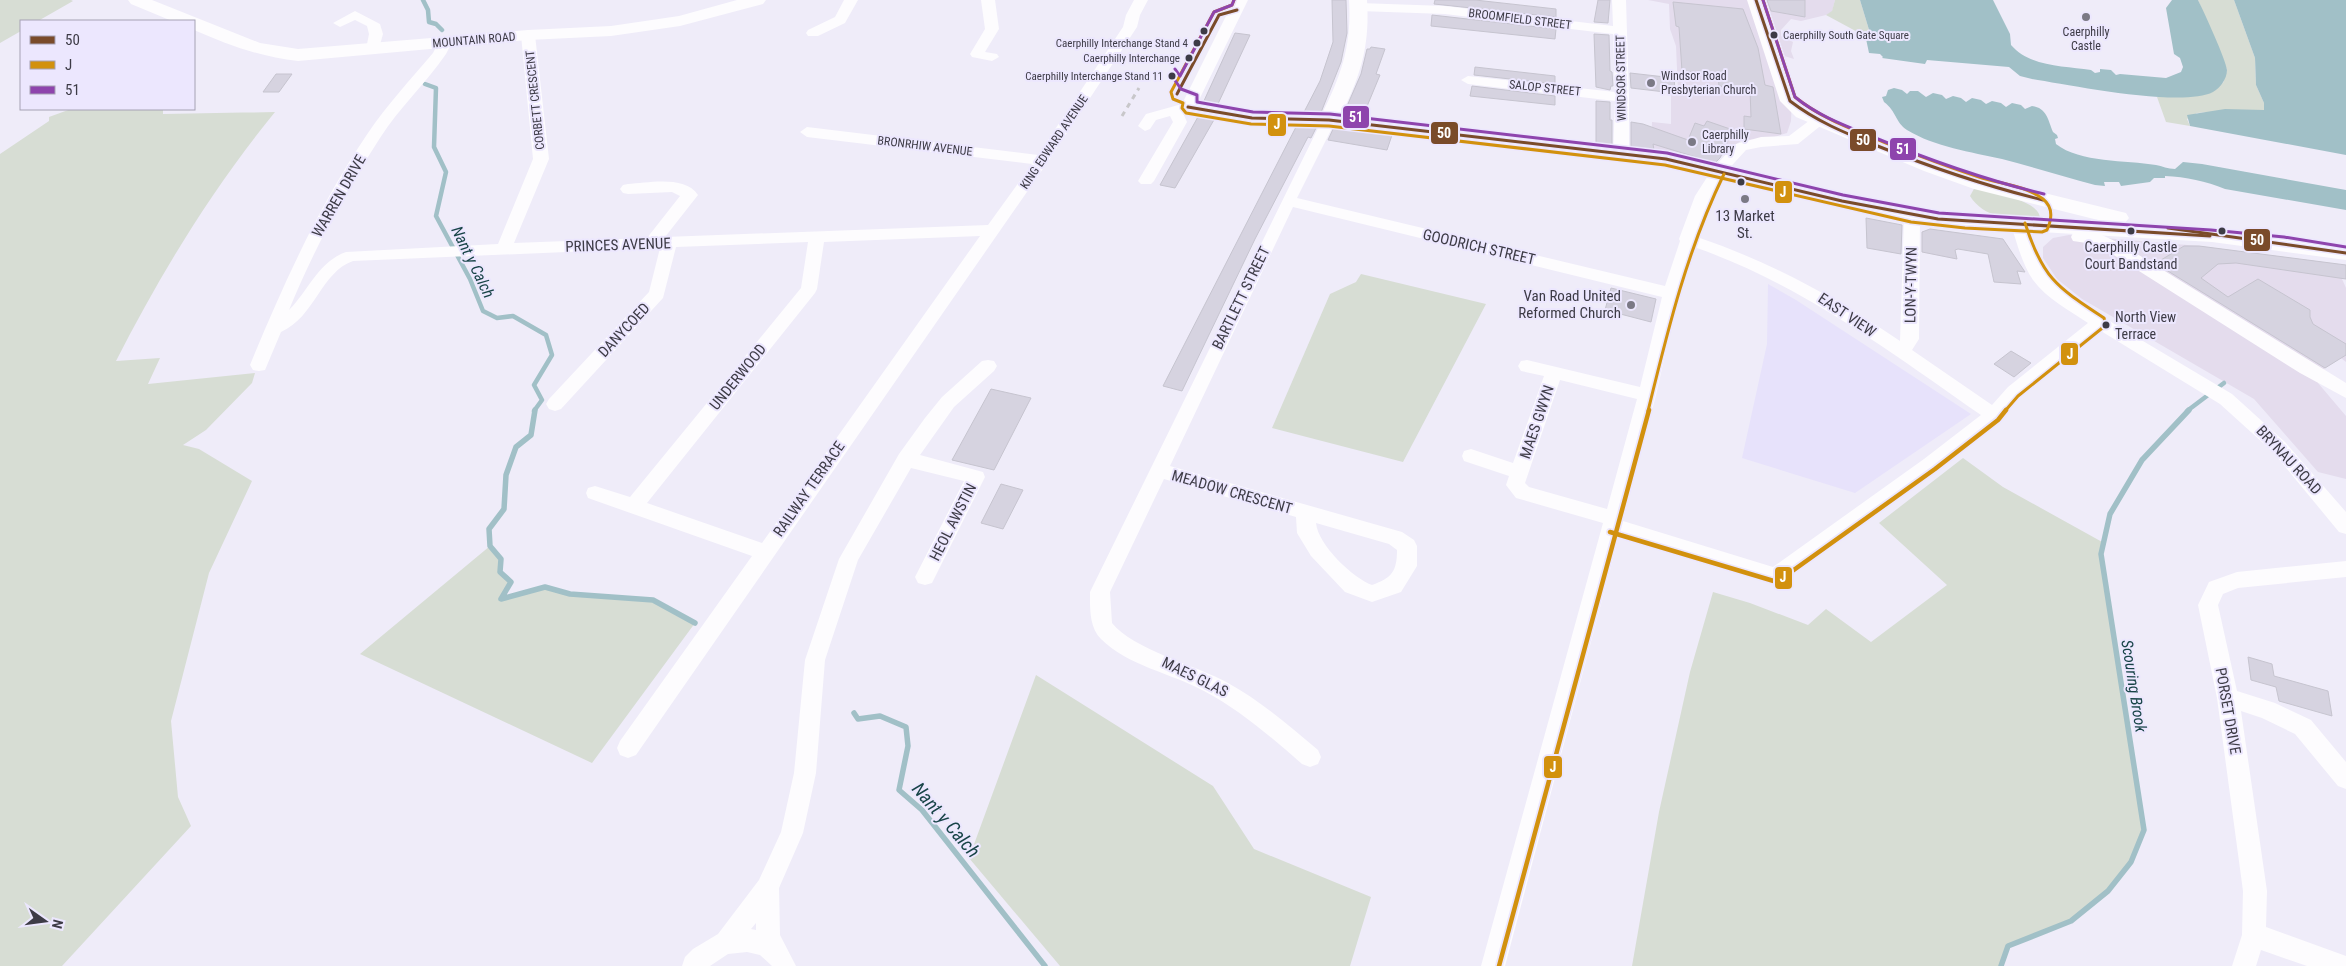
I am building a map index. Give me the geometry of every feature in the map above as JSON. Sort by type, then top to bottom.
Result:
[{"type":"main road","points":[[137,0],[185,20]]},
{"type":"main road","name":"MOUNTAIN ROAD","points":[[195,24],[248,48],[268,53],[309,55],[652,26],[688,19],[757,0]]},
{"type":"main road","points":[[1756,0],[1790,100],[1798,110],[1938,169],[2018,194],[2210,236]]},
{"type":"main road","name":"BARTLETT STREET","points":[[1329,120],[1348,82],[1358,50],[1359,4]]},
{"type":"main road","points":[[1329,120],[1621,156],[1666,159],[1912,216],[1965,222],[2021,232],[2042,226],[2210,236],[2346,253]]},
{"type":"main road","points":[[2018,194],[2036,202],[2043,208],[2046,219],[2042,226]]},
{"type":"street","points":[[813,33],[840,20],[851,0]]},
{"type":"street","points":[[988,0],[992,29],[977,54],[992,57]]},
{"type":"street","name":"KING EDWARD AVENUE","points":[[993,230],[1130,27],[1140,0]]},
{"type":"street","points":[[1146,181],[1180,122],[1182,110],[1241,0]]},
{"type":"street","name":"WINDSOR STREET","points":[[1619,0],[1622,97],[1621,156]]},
{"type":"street","name":"BROOMFIELD STREET","points":[[1359,4],[1445,10],[1620,31]]},
{"type":"street","points":[[340,22],[355,14],[373,24],[376,34],[374,49]]},
{"type":"street","name":"CORBETT CRESCENT","points":[[504,248],[541,159],[528,35]]},
{"type":"street","name":"WARREN DRIVE","points":[[259,365],[292,283],[312,242],[374,135],[439,54],[445,42]]},
{"type":"street","name":"SALOP STREET","points":[[1468,80],[1622,97]]},
{"type":"street","points":[[1145,126],[1151,117],[1182,110],[1252,118],[1329,120]]},
{"type":"street","name":"BARTLETT STREET","points":[[1100,592],[1288,201],[1329,120]]},
{"type":"street","points":[[1493,966],[1647,395],[1671,293],[1702,196],[1718,171],[1741,147],[1761,142],[1793,141],[1819,120]]},
{"type":"street","name":"BRONRHIW AVENUE","points":[[807,132],[1042,160]]},
{"type":"street","points":[[628,189],[674,187],[690,195],[650,244]]},
{"type":"street","name":"GOODRICH STREET","points":[[1288,201],[1671,293]]},
{"type":"street","name":"LON-Y-TWYN","points":[[1902,353],[1910,339],[1912,216]]},
{"type":"street","name":"PRINCES AVENUE","points":[[275,328],[284,325],[302,307],[333,266],[348,256],[504,248],[993,230]]},
{"type":"street","name":"RAILWAY TERRACE","points":[[628,748],[993,230]]},
{"type":"street","name":"BRYNAU ROAD","points":[[2021,232],[2039,276],[2054,292],[2100,323],[2226,399],[2279,447],[2309,480],[2346,526]]},
{"type":"street","name":"UNDERWOOD","points":[[634,506],[809,289],[817,237]]},
{"type":"street","points":[[2078,237],[2096,239],[2115,248],[2346,391]]},
{"type":"street","name":"EAST VIEW","points":[[1687,239],[1716,247],[1808,290],[1994,415]]},
{"type":"street","name":"DANYCOED","points":[[555,404],[657,294],[669,243]]},
{"type":"street","points":[[1613,522],[1776,576],[1924,469],[1994,415],[2014,392],[2100,323]]},
{"type":"street","points":[[727,942],[767,888],[792,833],[805,773],[815,660],[849,559],[906,459],[944,406],[988,366]]},
{"type":"street","name":"MAES GWYN","points":[[1527,366],[1647,395]]},
{"type":"street","name":"MAES GWYN","points":[[1554,372],[1515,485],[1523,493],[1613,522]]},
{"type":"street","name":"MAES GWYN","points":[[1471,456],[1520,472]]},
{"type":"street","name":"HEOL AWSTIN","points":[[906,459],[976,477],[925,577]]},
{"type":"street","name":"MEADOW CRESCENT","points":[[1159,470],[1395,538],[1407,546],[1407,566],[1394,586],[1372,594],[1352,586],[1318,550],[1307,533],[1305,513]]},
{"type":"street","points":[[595,493],[766,552]]},
{"type":"street","name":"PORSET DRIVE","points":[[2244,966],[2254,935],[2255,891],[2228,698],[2208,605],[2216,588],[2237,580],[2346,569]]},
{"type":"street","name":"MAES GLAS","points":[[1100,592],[1099,611],[1105,630],[1126,645],[1238,698],[1310,757]]},
{"type":"street","points":[[2228,698],[2267,710],[2303,727],[2346,779]]},
{"type":"street","points":[[767,888],[768,935],[779,958]]},
{"type":"street","points":[[2254,935],[2341,966]]},
{"type":"street","points":[[694,966],[700,958],[717,946],[740,940],[756,941],[779,958]]},
{"type":"shaded area","points":[[0,0],[73,1],[40,20],[20,20],[20,32],[0,43]]},
{"type":"shaded area","points":[[1648,0],[1835,0],[1832,12],[1801,21],[1791,19],[1781,30],[1781,36],[1793,42],[1791,51],[1794,59],[1781,55],[1792,93],[1791,121],[1787,133],[1768,139],[1742,140],[1728,150],[1713,165],[1705,166],[1651,148],[1652,122],[1671,124],[1671,92],[1678,92],[1676,46],[1670,29],[1669,4]]},
{"type":"shaded area","points":[[1835,0],[1860,0],[1870,33],[1863,35],[1826,15],[1832,11]]},
{"type":"shaded area","points":[[2198,0],[2234,0],[2255,58],[2256,85],[2264,103],[2264,110],[2197,113],[2187,119],[2190,126],[2166,122],[2157,97],[2183,97],[2223,83],[2227,70]]},
{"type":"shaded area","points":[[68,110],[163,110],[163,114],[275,112],[230,171],[189,232],[169,264],[116,361],[160,358],[148,384],[255,373],[252,383],[206,430],[183,445],[199,449],[252,481],[209,573],[171,721],[178,797],[191,826],[62,966],[0,966],[0,154],[49,121],[49,117]]},
{"type":"shaded area","points":[[1975,187],[2024,202],[2038,212],[2040,219],[2010,218],[1992,214],[1976,204],[1970,196]]},
{"type":"shaded area","points":[[2069,235],[2199,246],[2346,265],[2346,279],[2342,279],[2346,288],[2346,362],[2341,358],[2322,370],[2318,383],[2346,416],[2346,479],[2318,472],[2254,399],[2082,299],[2057,279],[2043,258],[2043,247],[2053,238]]},
{"type":"shaded area","points":[[1361,274],[1486,304],[1403,462],[1272,428],[1330,294],[1356,282]]},
{"type":"shaded area","points":[[1768,284],[1796,300],[1971,414],[1855,493],[1742,458],[1767,344]]},
{"type":"shaded area","points":[[1963,458],[2003,487],[2104,543],[2101,554],[2144,830],[2131,862],[2108,891],[2071,921],[2008,946],[2001,966],[1632,966],[1659,812],[1690,672],[1713,592],[1750,603],[1808,625],[1826,609],[1871,642],[1947,585],[1879,523]]},
{"type":"shaded area","points":[[490,546],[501,559],[500,572],[511,582],[502,598],[545,587],[570,594],[653,600],[695,623],[592,763],[360,654]]},
{"type":"shaded area","points":[[1036,675],[1213,786],[1254,849],[1371,897],[1350,966],[1060,966],[969,858]]},
{"type":"water","points":[[1860,0],[1993,0],[2010,34],[2011,45],[2028,58],[2048,64],[2091,70],[2095,73],[2100,72],[2100,69],[2111,70],[2116,75],[2166,78],[2181,72],[2183,67],[2180,58],[2174,54],[2166,8],[2172,0],[2198,0],[2223,57],[2227,73],[2223,83],[2213,92],[2177,98],[2125,94],[2032,79],[2020,76],[2009,67],[1927,60],[1925,64],[1882,58],[1880,54],[1869,53],[1865,34],[1870,33]]},
{"type":"water","points":[[2234,0],[2346,0],[2346,155],[2190,126],[2187,115],[2225,109],[2264,110],[2264,103],[2256,85],[2255,58]]},
{"type":"water","points":[[1894,88],[1902,90],[1907,94],[1910,91],[1918,91],[1926,97],[1933,93],[1942,95],[1946,99],[1953,96],[1961,98],[1966,102],[1972,98],[1981,100],[1986,104],[1992,101],[2001,103],[2006,107],[2012,103],[2021,105],[2025,109],[2032,106],[2037,107],[2044,112],[2053,132],[2057,135],[2058,138],[2055,139],[2056,144],[2078,155],[2090,158],[2156,165],[2172,169],[2175,169],[2183,162],[2202,164],[2346,190],[2346,210],[2225,189],[2188,178],[2165,176],[2165,178],[2154,178],[2150,182],[2121,186],[2119,182],[2104,182],[2105,186],[2095,185],[2002,159],[1953,148],[1929,141],[1903,127],[1882,97],[1886,96],[1888,90]]},
{"type":"building","points":[[1332,0],[1346,0],[1347,33],[1341,62],[1320,115],[1303,114],[1320,81],[1333,42]]},
{"type":"building","points":[[1435,0],[1475,0],[1556,9],[1556,17],[1434,4]]},
{"type":"building","points":[[1598,0],[1610,0],[1608,23],[1594,22]]},
{"type":"building","points":[[1767,0],[1805,0],[1805,17],[1771,11]]},
{"type":"building","points":[[1673,2],[1743,9],[1758,48],[1765,85],[1773,87],[1781,134],[1744,129],[1744,116],[1751,117],[1750,89],[1719,86],[1718,74],[1682,71],[1679,27],[1676,26]]},
{"type":"building","points":[[1432,15],[1556,29],[1555,39],[1431,26]]},
{"type":"building","points":[[1235,33],[1250,35],[1217,106],[1203,103]]},
{"type":"building","points":[[1594,34],[1609,35],[1610,71],[1612,72],[1613,86],[1611,86],[1610,90],[1596,87]]},
{"type":"building","points":[[1371,47],[1385,49],[1376,74],[1380,75],[1363,116],[1344,113],[1361,74],[1367,49]]},
{"type":"building","points":[[1475,67],[1555,76],[1555,84],[1474,75]]},
{"type":"building","name":"Windsor Road Presbyterian Church","points":[[1630,73],[1674,78],[1675,90],[1665,90],[1665,92],[1631,88]]},
{"type":"building","points":[[276,74],[292,74],[279,92],[263,92]]},
{"type":"building","points":[[1472,86],[1555,96],[1555,105],[1470,96]]},
{"type":"building","points":[[1596,101],[1610,102],[1612,145],[1596,143]]},
{"type":"building","points":[[1199,115],[1215,118],[1175,188],[1160,185]]},
{"type":"building","name":"Caerphilly Library","points":[[1707,121],[1733,130],[1720,158],[1715,163],[1653,144],[1654,150],[1631,147],[1631,122],[1643,124],[1688,140],[1695,123],[1704,126]]},
{"type":"building","points":[[1297,125],[1317,126],[1311,138],[1308,137],[1255,239],[1182,391],[1163,386]]},
{"type":"building","points":[[1334,127],[1392,135],[1387,150],[1328,140]]},
{"type":"building","points":[[1866,218],[1902,225],[1901,254],[1867,248]]},
{"type":"building","points":[[1930,229],[2003,239],[2025,272],[2017,271],[2021,284],[1994,282],[1988,254],[1958,249],[1955,250],[1957,259],[1922,252],[1922,232]]},
{"type":"building","points":[[2184,246],[2199,246],[2346,265],[2346,279],[2236,263],[2218,264],[2201,278],[2228,297],[2258,279],[2310,310],[2313,324],[2346,344],[2346,355],[2325,368],[2163,268],[2161,260]]},
{"type":"building","name":"Van Road United Reformed Church","points":[[1611,288],[1656,299],[1651,322],[1605,310]]},
{"type":"building","points":[[2011,351],[2031,363],[2014,377],[1994,364]]},
{"type":"building","points":[[991,389],[1031,398],[994,470],[952,460]]},
{"type":"building","points":[[1001,484],[1023,490],[1003,529],[981,523]]},
{"type":"building","points":[[2248,657],[2272,664],[2274,676],[2328,691],[2332,716],[2279,701],[2276,687],[2251,680]]},
{"type":"waterway","name":"Nant y Calch","points":[[423,0],[428,10],[429,22],[436,24],[442,30]]},
{"type":"waterway","name":"Nant y Calch","points":[[425,84],[436,88],[434,147],[446,172],[436,216],[470,279],[483,311],[497,318],[513,316],[546,335],[552,355],[534,385],[542,400],[534,411]]},
{"type":"waterway","name":"Scouring Brook","points":[[2187,411],[2224,383]]},
{"type":"waterway","name":"Nant y Calch","points":[[535,410],[531,435],[516,447],[506,475],[504,509],[489,529],[490,546],[501,559],[500,572],[511,582],[501,599],[545,587],[570,594],[653,600],[695,623]]},
{"type":"waterway","name":"Scouring Brook","points":[[2001,966],[2008,946],[2071,921],[2108,891],[2131,862],[2144,830],[2101,554],[2110,514],[2142,460],[2189,410]]},
{"type":"waterway","name":"Nant y Calch","points":[[854,713],[858,719],[880,716],[906,727],[908,746],[899,790],[922,810],[1045,966]]},
{"type":"railway","points":[[1122,116],[1139,88]]},
{"type":"transit line","name":"J","points":[[1234,0],[1232,5],[1214,12],[1171,92],[1173,99],[1183,103],[1182,108],[1186,113],[1251,124],[1329,126],[1665,165],[1911,222],[1965,228],[2042,232],[2047,230],[2051,217],[2049,206],[2043,199],[2029,191],[1966,173],[1895,146],[1838,123],[1820,114],[1795,97],[1763,0]]},
{"type":"transit line","name":"51","points":[[1175,69],[1180,76],[1214,12],[1232,5],[1234,0]]},
{"type":"transit line","name":"50","points":[[1756,0],[1790,101],[1799,108],[1837,129],[1911,159],[1976,182],[2043,200]]},
{"type":"transit line","name":"51","points":[[1763,0],[1795,97],[1803,104],[1831,120],[1913,153],[1978,176],[2044,194]]},
{"type":"transit line","name":"50","points":[[1177,94],[1219,15],[1237,10]]},
{"type":"transit line","name":"51","points":[[1172,76],[1181,89],[1197,95],[1197,102],[1253,112],[1330,114],[1667,153],[1843,195],[1939,213],[2211,230],[2284,237],[2346,247]]},
{"type":"transit line","name":"50","points":[[1188,107],[1252,118],[1329,120],[1666,159],[1842,201],[1938,219],[2210,236]]},
{"type":"transit line","name":"J","points":[[1499,966],[1637,458],[1672,313],[1694,242],[1724,174]]},
{"type":"transit line","name":"J","points":[[1610,532],[1777,582],[1935,469],[1998,420],[2018,396],[2106,325],[2104,318],[2062,289],[2045,271],[2038,259],[2025,223]]},
{"type":"transit line","name":"50","points":[[2168,228],[2346,253]]},
{"type":"place","name":"Caerphilly Castle","points":[[2086,17]]},
{"type":"place","name":"Caerphilly South Gate Square","points":[[1774,35]]},
{"type":"place","name":"Caerphilly Interchange Stand 4","points":[[1197,43]]},
{"type":"place","name":"Caerphilly Interchange","points":[[1189,58]]},
{"type":"place","name":"Caerphilly Interchange Stand 11","points":[[1172,76]]},
{"type":"place","name":"Windsor Road Presbyterian Church","points":[[1651,83]]},
{"type":"place","name":"Caerphilly Library","points":[[1692,142]]},
{"type":"place","name":"13 Market St.","points":[[1745,199]]},
{"type":"place","name":"Caerphilly Castle Court Bandstand","points":[[2131,231]]},
{"type":"place","name":"Van Road United Reformed Church","points":[[1631,305]]},
{"type":"place","name":"North View Terrace","points":[[2106,325]]}]
